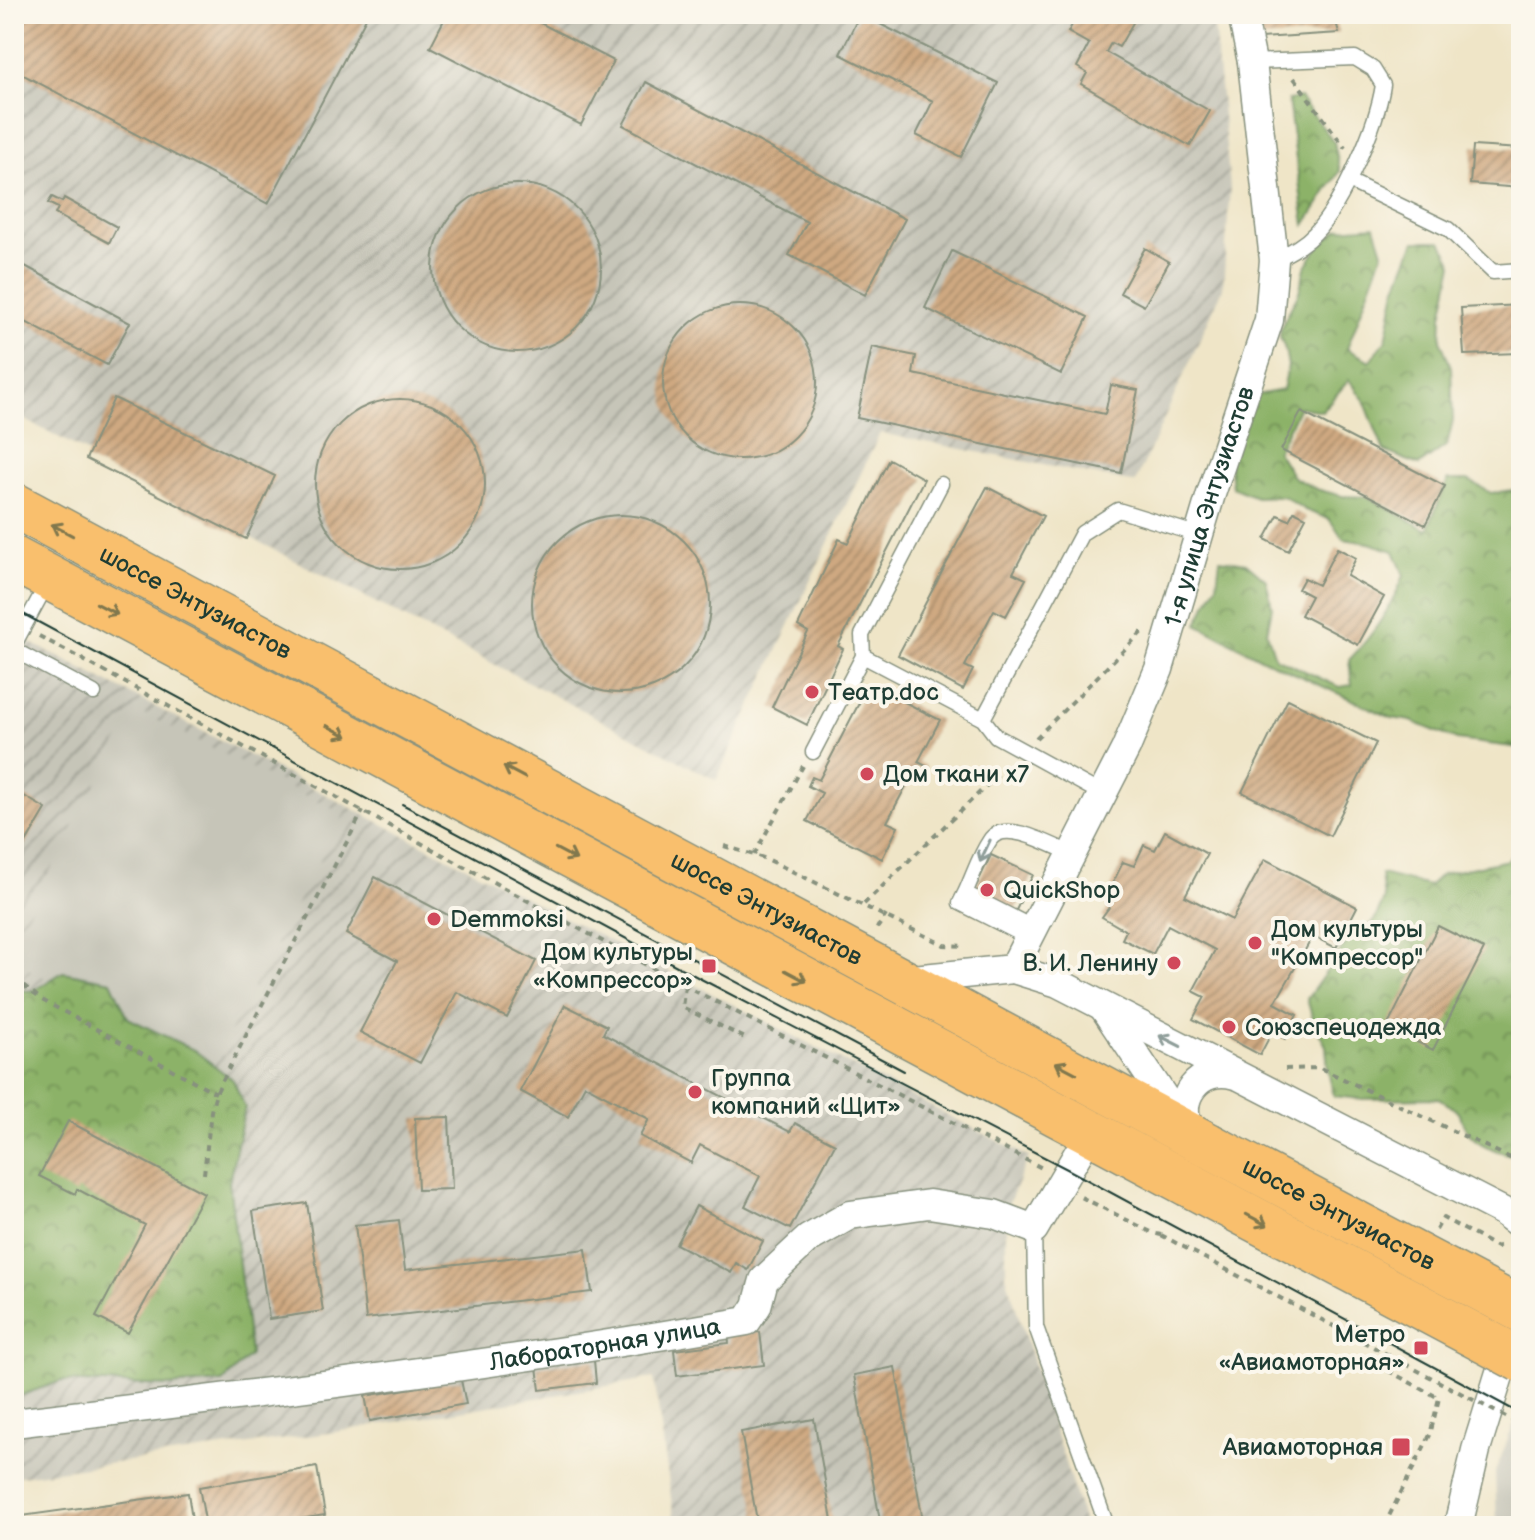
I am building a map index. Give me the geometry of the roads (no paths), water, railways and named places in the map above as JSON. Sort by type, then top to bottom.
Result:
[{"type":"main road","name":"шоссе Энтузиастов","points":[[14,505],[1200,1141],[1521,1307]]},
{"type":"main road","name":"шоссе Энтузиастов","points":[[32,568],[1521,1360]]},
{"type":"street","name":"1-я улица Энтузиастов","points":[[1013,969],[1126,748],[1159,669],[1269,320],[1274,260],[1252,62],[1242,14]]},
{"type":"street","points":[[903,980],[1013,969],[1058,983],[1502,1211],[1521,1225]]},
{"type":"street","points":[[1102,1006],[1200,1141]]},
{"type":"street","points":[[1200,1141],[1187,1124],[1184,1111],[1192,1086],[1214,1073],[1239,1077]]},
{"type":"street","points":[[1034,1229],[1090,1133]]},
{"type":"street","name":"Лабораторная улица","points":[[14,1423],[361,1381],[581,1350],[747,1321],[757,1306],[764,1280],[808,1239],[850,1215],[929,1204],[994,1214],[1034,1229]]},
{"type":"street","points":[[1458,1526],[1476,1450],[1521,1307]]},
{"type":"lane","points":[[1252,62],[1355,58],[1373,69],[1383,85],[1381,102],[1349,181],[1316,232],[1296,249],[1274,260]]},
{"type":"lane","points":[[1349,181],[1448,229],[1493,272],[1521,270]]},
{"type":"lane","points":[[813,752],[863,656],[862,635],[941,484]]},
{"type":"lane","points":[[983,719],[1082,533],[1118,510],[1199,535]]},
{"type":"lane","points":[[32,568],[23,627],[14,648],[94,693]]},
{"type":"lane","points":[[863,656],[983,719],[996,736],[1102,794]]},
{"type":"lane","points":[[1032,933],[965,893],[991,837],[1005,830],[1072,854]]},
{"type":"lane","points":[[1034,1229],[1036,1327],[1107,1526]]},
{"type":"tram line","points":[[14,609],[701,979],[1069,1170],[1521,1414]]},
{"type":"tram line","points":[[402,804],[904,1071]]},
{"type":"place","name":"Театр.doc","points":[[812,692]]},
{"type":"place","name":"Дом ткани x7","points":[[867,774]]},
{"type":"place","name":"QuickShop","points":[[987,890]]},
{"type":"place","name":"Demmoksi","points":[[434,919]]},
{"type":"place","name":"Дом культуры \"Компрессор\"","points":[[1255,943]]},
{"type":"place","name":"В. И. Ленину","points":[[1174,963]]},
{"type":"place","name":"Дом культуры «Компрессор»","points":[[709,966]]},
{"type":"place","name":"Союзспецодежда","points":[[1229,1027]]},
{"type":"place","name":"Группа компаний «Щит»","points":[[695,1092]]},
{"type":"place","name":"Метро «Авиамоторная»","points":[[1421,1348]]},
{"type":"place","name":"Авиамоторная","points":[[1401,1447]]}]
